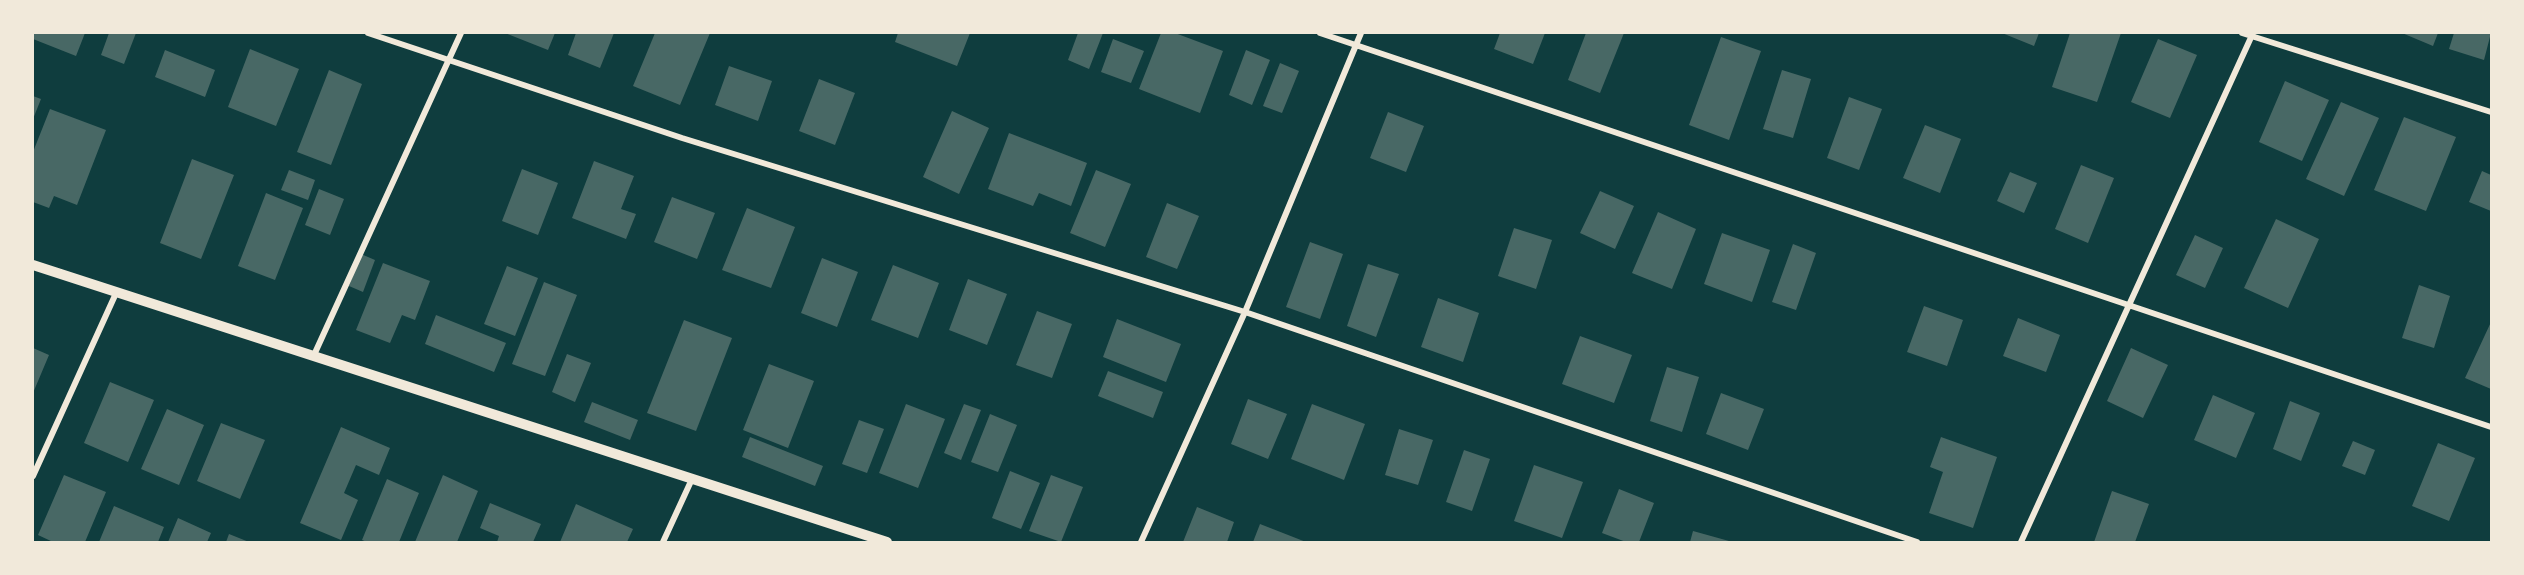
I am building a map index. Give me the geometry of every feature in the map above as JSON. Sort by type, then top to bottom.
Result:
[{"type":"street","points":[[368,33],[682,138],[1245,312],[1917,542]]},
{"type":"street","points":[[314,355],[461,33]]},
{"type":"street","points":[[1320,33],[2491,427]]},
{"type":"street","points":[[1141,542],[1245,312],[1361,33]]},
{"type":"street","points":[[2242,33],[2491,112]]},
{"type":"street","points":[[2021,542],[2252,35]]},
{"type":"street","points":[[33,265],[887,542]]},
{"type":"street","points":[[33,476],[118,291]]},
{"type":"street","points":[[663,542],[692,478]]},
{"type":"building","points":[[33,33],[85,33],[76,56],[33,39]]},
{"type":"building","points":[[109,33],[136,33],[124,64],[101,55]]},
{"type":"building","points":[[505,33],[555,33],[548,50]]},
{"type":"building","points":[[576,33],[614,33],[600,68],[568,55]]},
{"type":"building","points":[[655,33],[710,33],[680,105],[633,86]]},
{"type":"building","points":[[898,33],[970,33],[957,66],[895,42]]},
{"type":"building","points":[[1078,33],[1103,33],[1089,69],[1068,60]]},
{"type":"building","points":[[1161,33],[1175,33],[1223,51],[1200,113],[1139,89]]},
{"type":"building","points":[[1500,33],[1545,33],[1533,64],[1494,49]]},
{"type":"building","points":[[1586,33],[1624,33],[1600,93],[1568,80]]},
{"type":"building","points":[[2002,33],[2039,33],[2034,46]]},
{"type":"building","points":[[2070,33],[2121,33],[2097,102],[2052,87]]},
{"type":"building","points":[[2402,33],[2438,33],[2433,46]]},
{"type":"building","points":[[2454,33],[2491,33],[2484,60],[2449,49]]},
{"type":"building","points":[[1721,37],[1761,51],[1729,140],[1689,125]]},
{"type":"building","points":[[1113,39],[1144,51],[1131,83],[1101,72]]},
{"type":"building","points":[[2158,39],[2197,55],[2170,118],[2131,102]]},
{"type":"building","points":[[250,49],[299,69],[276,126],[228,107]]},
{"type":"building","points":[[165,50],[215,70],[205,97],[155,77]]},
{"type":"building","points":[[1246,50],[1270,60],[1252,105],[1229,95]]},
{"type":"building","points":[[1280,63],[1299,71],[1282,113],[1263,106]]},
{"type":"building","points":[[729,66],[772,81],[758,121],[715,105]]},
{"type":"building","points":[[329,70],[362,84],[331,165],[297,152]]},
{"type":"building","points":[[1782,70],[1811,79],[1793,138],[1763,129]]},
{"type":"building","points":[[819,79],[855,93],[835,145],[799,131]]},
{"type":"building","points":[[2285,81],[2329,100],[2302,161],[2259,142]]},
{"type":"building","points":[[33,96],[41,99],[33,119]]},
{"type":"building","points":[[1849,97],[1882,109],[1859,170],[1827,158]]},
{"type":"building","points":[[2341,102],[2379,118],[2344,196],[2306,179]]},
{"type":"building","points":[[50,109],[106,130],[77,205],[54,196],[49,208],[33,202],[33,152]]},
{"type":"building","points":[[952,111],[989,128],[959,194],[923,177]]},
{"type":"building","points":[[1388,112],[1424,126],[1406,172],[1370,158]]},
{"type":"building","points":[[2404,117],[2456,137],[2426,211],[2374,190]]},
{"type":"building","points":[[1925,125],[1961,139],[1940,193],[1903,178]]},
{"type":"building","points":[[1009,133],[1087,163],[1071,206],[1039,193],[1033,206],[988,189]]},
{"type":"building","points":[[192,159],[234,175],[201,259],[160,243]]},
{"type":"building","points":[[594,161],[634,176],[621,209],[636,214],[626,239],[572,218]]},
{"type":"building","points":[[2081,165],[2114,178],[2088,243],[2055,229]]},
{"type":"building","points":[[522,169],[558,183],[538,235],[502,221]]},
{"type":"building","points":[[289,170],[315,180],[308,200],[281,190]]},
{"type":"building","points":[[1096,170],[1131,184],[1105,247],[1070,233]]},
{"type":"building","points":[[2482,171],[2491,175],[2491,211],[2469,202]]},
{"type":"building","points":[[2010,172],[2037,183],[2024,213],[1997,201]]},
{"type":"building","points":[[319,189],[344,199],[330,235],[305,225]]},
{"type":"building","points":[[1600,191],[1634,206],[1615,249],[1580,233]]},
{"type":"building","points":[[266,193],[303,208],[275,280],[238,266]]},
{"type":"building","points":[[672,197],[715,213],[697,259],[654,242]]},
{"type":"building","points":[[1167,203],[1199,216],[1177,269],[1146,257]]},
{"type":"building","points":[[747,208],[795,227],[771,288],[722,270]]},
{"type":"building","points":[[1658,212],[1696,229],[1672,289],[1632,273]]},
{"type":"building","points":[[2276,219],[2319,239],[2288,308],[2244,288]]},
{"type":"building","points":[[1514,228],[1552,240],[1536,289],[1498,276]]},
{"type":"building","points":[[1722,233],[1770,250],[1752,302],[1704,284]]},
{"type":"building","points":[[2195,235],[2223,248],[2205,288],[2176,275]]},
{"type":"building","points":[[1310,242],[1343,254],[1320,319],[1286,307]]},
{"type":"building","points":[[1793,244],[1816,253],[1796,310],[1772,302]]},
{"type":"building","points":[[361,254],[375,260],[363,292],[349,286]]},
{"type":"building","points":[[822,258],[858,272],[837,327],[801,313]]},
{"type":"building","points":[[383,263],[430,281],[415,320],[402,315],[390,343],[356,330]]},
{"type":"building","points":[[1368,264],[1399,274],[1376,337],[1347,326]]},
{"type":"building","points":[[893,265],[939,283],[918,338],[871,320]]},
{"type":"building","points":[[507,266],[538,278],[515,336],[484,324]]},
{"type":"building","points":[[968,279],[1007,294],[987,345],[949,330]]},
{"type":"building","points":[[544,282],[577,295],[545,376],[512,364]]},
{"type":"building","points":[[2419,285],[2450,296],[2434,348],[2402,338]]},
{"type":"building","points":[[1438,298],[1479,313],[1463,362],[1421,347]]},
{"type":"building","points":[[1924,306],[1963,320],[1947,366],[1907,352]]},
{"type":"building","points":[[1037,311],[1072,324],[1052,378],[1016,365]]},
{"type":"building","points":[[436,315],[506,343],[494,372],[425,344]]},
{"type":"building","points":[[2018,318],[2060,335],[2046,372],[2003,356]]},
{"type":"building","points":[[1117,319],[1181,344],[1166,382],[1103,357]]},
{"type":"building","points":[[684,320],[732,338],[696,431],[647,413]]},
{"type":"building","points":[[2491,322],[2491,389],[2465,378]]},
{"type":"building","points":[[1580,336],[1632,355],[1614,403],[1562,384]]},
{"type":"building","points":[[33,348],[49,355],[33,393]]},
{"type":"building","points":[[2131,348],[2168,365],[2143,418],[2107,401]]},
{"type":"building","points":[[567,354],[591,363],[575,402],[552,392]]},
{"type":"building","points":[[769,364],[814,381],[788,448],[743,430]]},
{"type":"building","points":[[1667,367],[1699,377],[1682,432],[1650,421]]},
{"type":"building","points":[[1108,371],[1163,392],[1153,418],[1098,396]]},
{"type":"building","points":[[110,382],[154,400],[128,462],[84,443]]},
{"type":"building","points":[[1721,393],[1764,409],[1748,450],[1706,434]]},
{"type":"building","points":[[2213,395],[2255,413],[2236,458],[2194,440]]},
{"type":"building","points":[[1248,399],[1287,414],[1268,459],[1231,444]]},
{"type":"building","points":[[2290,401],[2320,413],[2301,461],[2273,449]]},
{"type":"building","points":[[592,402],[638,420],[630,440],[584,422]]},
{"type":"building","points":[[906,404],[945,419],[918,488],[879,473]]},
{"type":"building","points":[[964,404],[981,410],[961,460],[944,453]]},
{"type":"building","points":[[1312,404],[1365,424],[1344,480],[1291,459]]},
{"type":"building","points":[[167,409],[204,425],[179,485],[141,469]]},
{"type":"building","points":[[990,414],[1017,425],[998,472],[971,462]]},
{"type":"building","points":[[859,420],[884,429],[867,473],[842,464]]},
{"type":"building","points":[[221,423],[265,440],[240,499],[197,481]]},
{"type":"building","points":[[341,427],[390,448],[379,475],[356,465],[344,493],[358,500],[341,540],[300,523]]},
{"type":"building","points":[[1399,429],[1433,440],[1418,485],[1385,475]]},
{"type":"building","points":[[750,437],[823,466],[815,486],[742,457]]},
{"type":"building","points":[[1941,437],[1997,457],[1973,528],[1929,513],[1943,472],[1930,467]]},
{"type":"building","points":[[2353,441],[2375,450],[2365,475],[2342,466]]},
{"type":"building","points":[[2438,443],[2475,458],[2449,521],[2412,506]]},
{"type":"building","points":[[1464,450],[1490,459],[1472,511],[1446,502]]},
{"type":"building","points":[[1534,465],[1583,482],[1562,538],[1514,521]]},
{"type":"building","points":[[1010,471],[1040,483],[1021,529],[992,518]]},
{"type":"building","points":[[64,475],[106,492],[85,542],[53,542],[38,535]]},
{"type":"building","points":[[443,475],[478,491],[457,542],[415,542]]},
{"type":"building","points":[[1051,475],[1083,487],[1061,542],[1029,531]]},
{"type":"building","points":[[387,479],[419,493],[399,542],[367,542],[362,540]]},
{"type":"building","points":[[1619,489],[1654,503],[1639,542],[1626,542],[1602,533]]},
{"type":"building","points":[[2112,491],[2149,504],[2135,542],[2094,542]]},
{"type":"building","points":[[490,503],[541,524],[533,542],[497,542],[499,536],[480,528]]},
{"type":"building","points":[[576,504],[633,529],[627,542],[560,542]]},
{"type":"building","points":[[114,506],[164,527],[158,542],[99,542]]},
{"type":"building","points":[[1197,507],[1234,522],[1227,542],[1183,542]]},
{"type":"building","points":[[178,518],[211,533],[207,542],[168,542]]},
{"type":"building","points":[[1260,524],[1306,542],[1253,542]]},
{"type":"building","points":[[1693,531],[1729,541],[1690,542]]},
{"type":"building","points":[[229,534],[249,542],[226,542]]}]
